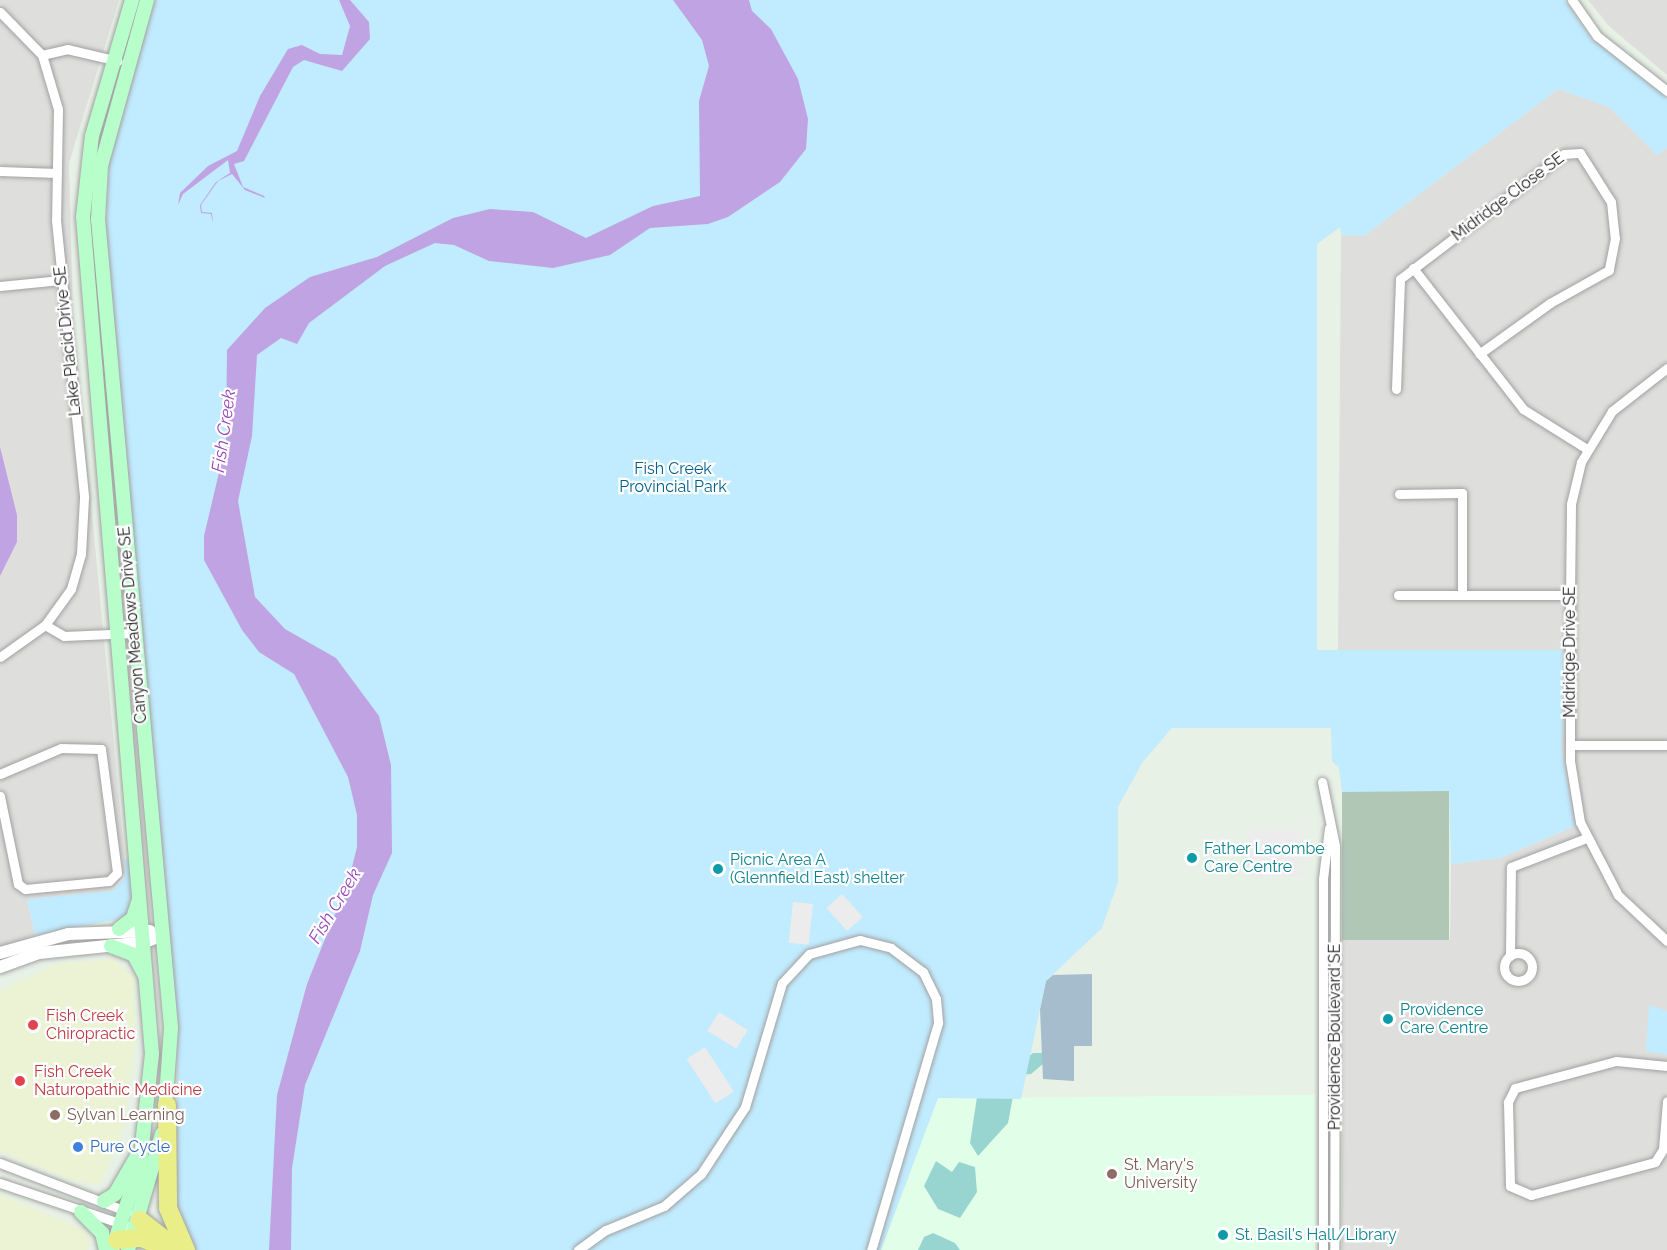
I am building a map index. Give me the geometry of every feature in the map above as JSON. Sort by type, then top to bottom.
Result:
[{"type":"highway","points":[[167,1105],[168,1208],[186,1250]]},
{"type":"highway","points":[[134,1216],[176,1250]]},
{"type":"highway","points":[[120,1242],[169,1250]]},
{"type":"main road","name":"Canyon Meadows Drive SE","points":[[132,0],[113,60],[87,162],[83,218],[141,882],[152,1054],[134,1216]]},
{"type":"main road","name":"Canyon Meadows Drive SE","points":[[120,1242],[134,1216],[167,1105],[171,1028],[98,219],[101,166],[127,64],[147,0]]},
{"type":"main road","points":[[119,929],[133,918],[141,882]]},
{"type":"main road","points":[[111,946],[134,955],[148,982]]},
{"type":"main road","points":[[104,1201],[115,1194],[142,1150]]},
{"type":"main road","points":[[81,1212],[102,1233],[120,1242]]},
{"type":"street","points":[[1572,0],[1597,36],[1667,91]]},
{"type":"street","name":"Lake Placid Drive SE","points":[[0,12],[42,55],[58,109],[57,173],[61,280],[84,498],[82,543],[71,589],[45,626],[0,657]]},
{"type":"street","points":[[42,55],[68,49],[127,64]]},
{"type":"street","name":"Midridge Close SE","points":[[1396,389],[1396,287],[1413,268],[1564,154],[1577,152],[1589,160],[1611,202],[1615,238],[1609,270],[1550,303],[1479,354]]},
{"type":"street","points":[[0,171],[57,173]]},
{"type":"street","points":[[1413,268],[1479,354],[1536,422],[1587,449]]},
{"type":"street","points":[[0,286],[61,280]]},
{"type":"street","points":[[1664,371],[1667,383]]},
{"type":"street","name":"Midridge Drive SE","points":[[1664,371],[1621,402],[1587,449],[1571,504],[1570,745],[1573,793],[1586,838],[1618,895],[1667,941]]},
{"type":"street","points":[[1399,494],[1462,493],[1462,594]]},
{"type":"street","points":[[1398,594],[1570,595]]},
{"type":"street","points":[[45,626],[64,636],[134,633]]},
{"type":"street","points":[[1570,745],[1667,745]]},
{"type":"street","points":[[0,774],[61,748],[101,749],[106,757],[117,873],[109,881],[25,889],[18,885],[0,796]]},
{"type":"street","name":"Providence Boulevard SE","points":[[1322,782],[1329,826],[1335,846],[1335,1250]]},
{"type":"street","name":"Providence Boulevard SE","points":[[1323,1250],[1323,858],[1329,826]]},
{"type":"street","points":[[1510,956],[1511,867],[1586,838]]},
{"type":"street","points":[[0,953],[38,939],[119,929],[145,936]]},
{"type":"street","points":[[0,967],[39,953],[111,946],[145,936],[163,935]]},
{"type":"street","points":[[578,1250],[606,1230],[664,1206],[701,1174],[745,1107],[782,983],[810,954],[860,940],[891,948],[923,972],[936,999],[938,1023],[871,1250]]},
{"type":"street","points":[[1667,1066],[1616,1061],[1515,1088],[1508,1102],[1510,1186],[1531,1195],[1655,1162],[1663,1149],[1667,1101]]},
{"type":"street","points":[[0,1163],[104,1201],[134,1216]]},
{"type":"street","points":[[0,1183],[81,1212],[120,1242]]},
{"type":"shaded area","points":[[0,0],[119,0],[69,163],[73,314],[126,871],[112,891],[27,899],[35,935],[0,949]]},
{"type":"shaded area","points":[[339,0],[350,0],[369,22],[370,39],[342,71],[304,60],[293,67],[244,161],[234,164],[243,187],[265,198],[245,190],[232,174],[218,181],[201,205],[202,212],[212,213],[213,223],[211,214],[201,213],[200,205],[216,182],[230,173],[228,160],[183,194],[178,205],[180,193],[208,166],[237,151],[260,96],[288,49],[302,45],[320,54],[342,55],[350,26]]},
{"type":"shaded area","points":[[673,0],[749,0],[752,11],[771,29],[798,79],[808,119],[806,149],[780,182],[728,217],[708,224],[650,228],[610,255],[553,268],[489,261],[454,245],[435,243],[385,266],[309,323],[297,344],[281,338],[257,355],[252,436],[238,501],[255,597],[285,629],[336,658],[379,716],[391,765],[392,853],[373,895],[360,951],[305,1085],[292,1168],[291,1250],[269,1250],[277,1095],[307,984],[349,879],[357,847],[357,815],[348,777],[294,674],[259,652],[242,630],[204,560],[204,536],[226,443],[227,350],[265,308],[310,277],[377,257],[453,218],[490,209],[533,212],[586,238],[653,206],[700,196],[699,101],[709,66],[702,40]]},
{"type":"shaded area","points":[[1588,0],[1667,0],[1667,75],[1610,27]]},
{"type":"shaded area","points":[[1558,89],[1609,107],[1657,155],[1667,148],[1667,1250],[1342,1250],[1342,940],[1450,940],[1451,864],[1500,858],[1575,826],[1562,751],[1562,651],[1338,650],[1341,235],[1364,236]]},
{"type":"shaded area","points":[[0,447],[17,515],[17,542],[0,576]]},
{"type":"shaded area","points":[[1342,791],[1449,791],[1449,940],[1342,940]]},
{"type":"shaded area","points":[[1248,831],[1303,831],[1303,877],[1248,877]]},
{"type":"shaded area","points":[[842,894],[863,917],[847,931],[826,908]]},
{"type":"shaded area","points":[[793,902],[813,904],[809,945],[789,943]]},
{"type":"shaded area","points":[[113,959],[134,977],[136,1042],[123,1131],[100,1185],[68,1179],[0,1152],[0,990],[60,963]]},
{"type":"shaded area","points":[[1092,974],[1092,1046],[1074,1046],[1074,1081],[1043,1079],[1040,1009],[1046,981],[1053,975]]},
{"type":"shaded area","points":[[719,1012],[748,1030],[736,1049],[707,1031]]},
{"type":"shaded area","points":[[705,1047],[734,1091],[715,1103],[687,1059]]},
{"type":"shaded area","points":[[1033,1053],[1042,1053],[1044,1063],[1031,1074],[1017,1075],[1008,1123],[978,1156],[970,1143],[977,1097]]},
{"type":"shaded area","name":"St. Mary's University","points":[[1315,1095],[1315,1250],[881,1250],[938,1098]]},
{"type":"shaded area","points":[[936,1161],[952,1172],[959,1162],[975,1167],[977,1192],[960,1218],[938,1209],[924,1186]]},
{"type":"shaded area","points":[[0,1194],[86,1231],[91,1241],[87,1250],[0,1250]]},
{"type":"shaded area","points":[[933,1233],[955,1243],[960,1250],[918,1250],[924,1237]]},
{"type":"green space","name":"Fish Creek Provincial Park","points":[[155,0],[1565,0],[1591,38],[1667,97],[1667,148],[1657,155],[1609,107],[1558,89],[1364,236],[1341,235],[1340,227],[1317,244],[1317,650],[1563,650],[1562,751],[1575,826],[1500,858],[1451,864],[1449,791],[1342,792],[1339,768],[1332,761],[1331,728],[1172,728],[1142,763],[1118,807],[1118,882],[1102,928],[1046,981],[1021,1099],[938,1098],[881,1250],[192,1250],[177,1221],[177,1027],[105,249],[109,162]]},
{"type":"green space","points":[[131,857],[132,896],[125,918],[35,935],[27,899],[112,891],[124,879],[125,859]]},
{"type":"green space","points":[[1649,1005],[1667,1011],[1667,1055],[1646,1051]]},
{"type":"place","name":"Father Lacombe Care Centre","points":[[1192,858]]},
{"type":"place","name":"Picnic Area A (Glennfield East) shelter","points":[[718,869]]},
{"type":"place","name":"Providence Care Centre","points":[[1388,1019]]},
{"type":"place","name":"Fish Creek Chiropractic","points":[[33,1025]]},
{"type":"place","name":"Fish Creek Naturopathic Medicine","points":[[20,1081]]},
{"type":"place","name":"Sylvan Learning","points":[[55,1115]]},
{"type":"place","name":"Pure Cycle","points":[[78,1147]]},
{"type":"place","name":"St. Mary's University","points":[[1112,1174]]},
{"type":"place","name":"St. Basil's Hall/Library","points":[[1223,1235]]},
{"type":"water label","name":"Fish Creek","points":[[224,431]]},
{"type":"water label","name":"Fish Creek","points":[[335,906]]}]
